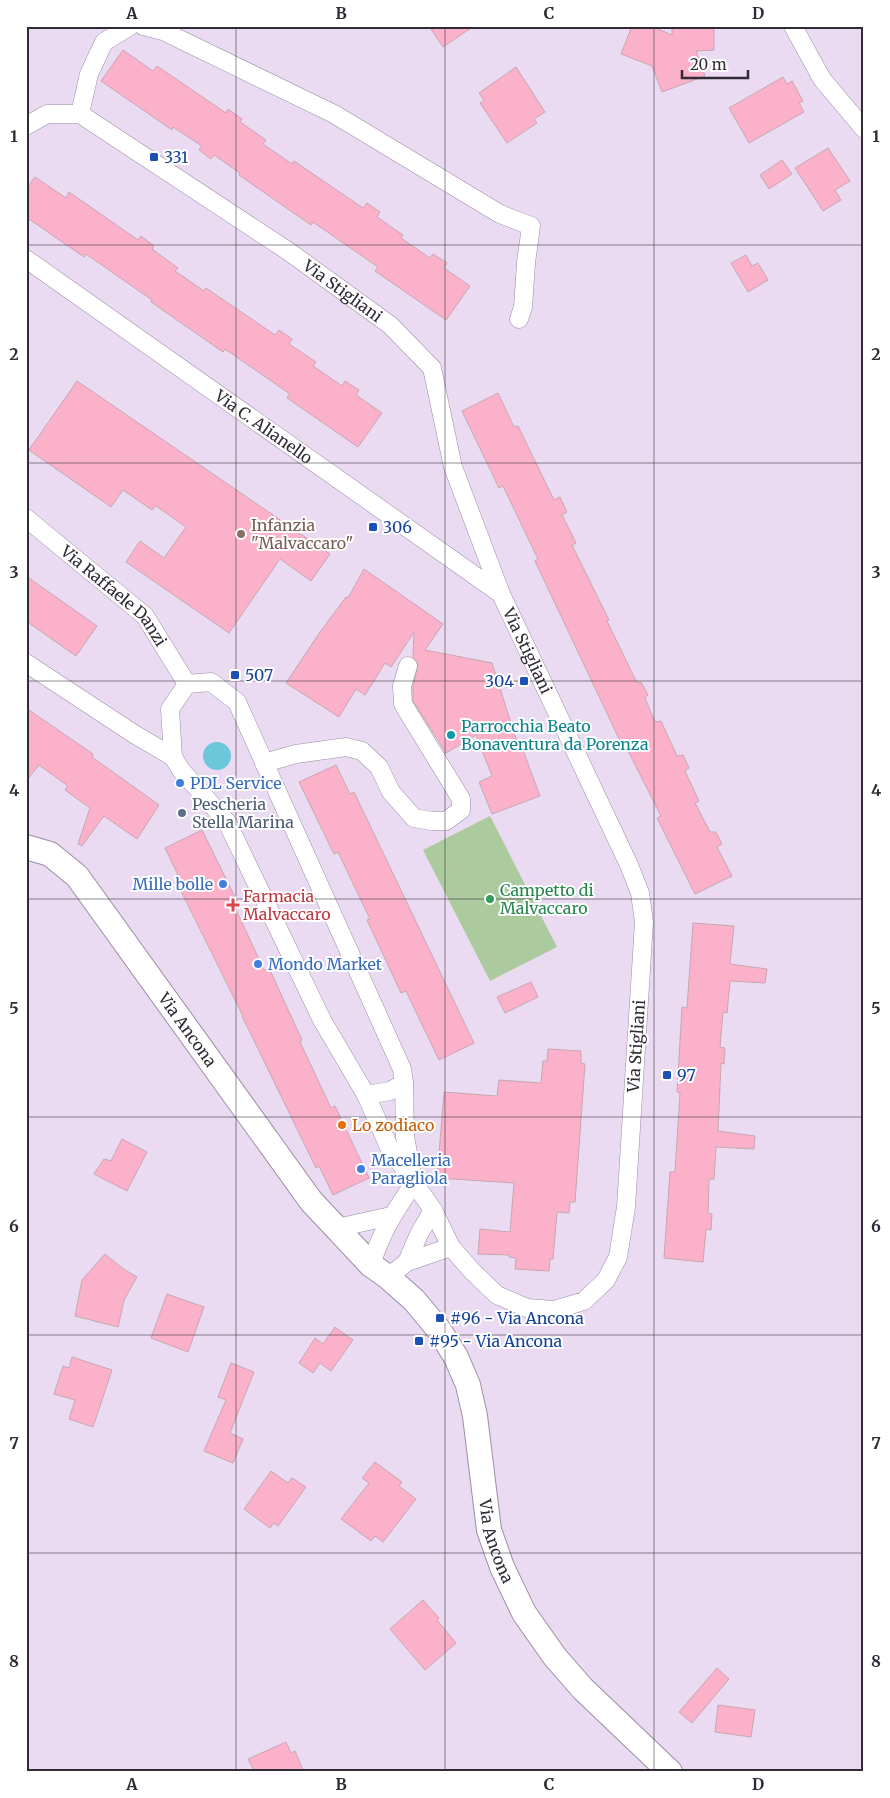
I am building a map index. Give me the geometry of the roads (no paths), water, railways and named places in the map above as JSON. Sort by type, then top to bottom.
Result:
[{"type":"street","points":[[26,126],[47,114],[80,114],[89,74],[104,42],[130,26]]},
{"type":"street","points":[[143,26],[163,31],[334,114],[500,214],[531,226],[523,307],[519,319]]},
{"type":"street","points":[[793,26],[822,79],[864,129]]},
{"type":"street","name":"Via Stigliani","points":[[80,114],[288,251],[390,325],[432,368],[453,467],[501,594],[621,848],[640,893],[644,922],[626,1207],[618,1257],[606,1280],[584,1301],[554,1310],[527,1308],[497,1295],[451,1247],[434,1210],[414,1183]]},
{"type":"street","name":"Via C. Alianello","points":[[26,259],[501,594]]},
{"type":"street","name":"Via Raffaele Danzi","points":[[26,518],[145,616],[187,684]]},
{"type":"street","points":[[26,663],[134,734],[173,757],[181,770],[227,822],[322,1020],[366,1095],[388,1147],[414,1183]]},
{"type":"street","points":[[264,763],[296,754],[346,747],[362,751],[379,767],[391,792],[414,818],[446,821],[461,810],[461,799],[403,704],[402,686],[408,666]]},
{"type":"street","points":[[173,757],[170,709],[187,684],[211,682],[237,702],[402,1069],[405,1137],[414,1183],[391,1216],[378,1242],[379,1271],[451,1247]]},
{"type":"street","name":"Via Ancona","points":[[26,847],[50,854],[77,876],[311,1201],[379,1271],[414,1300],[439,1330],[456,1357],[468,1385],[476,1416],[489,1530],[502,1567],[524,1613],[555,1657],[583,1689],[670,1772]]},
{"type":"street","points":[[366,1095],[390,1091],[404,1083]]},
{"type":"street","points":[[407,1262],[419,1234],[434,1210]]},
{"type":"street","points":[[337,1228],[391,1216]]},
{"type":"water","points":[[217,742],[227,746],[231,756],[227,766],[217,770],[207,766],[203,756],[207,746]]},
{"type":"place","name":"331","points":[[154,157]]},
{"type":"place","name":"306","points":[[373,527]]},
{"type":"place","name":"Infanzia \"Malvaccaro\"","points":[[241,534]]},
{"type":"place","name":"507","points":[[235,675]]},
{"type":"place","name":"304","points":[[524,681]]},
{"type":"place","name":"Parrocchia Beato Bonaventura da Porenza","points":[[451,735]]},
{"type":"place","name":"PDL Service","points":[[180,783]]},
{"type":"place","name":"Pescheria Stella Marina","points":[[182,813]]},
{"type":"place","name":"Mille bolle","points":[[223,884]]},
{"type":"place","name":"Campetto di Malvaccaro","points":[[490,899]]},
{"type":"place","name":"Farmacia Malvaccaro","points":[[233,905]]},
{"type":"place","name":"Mondo Market","points":[[258,964]]},
{"type":"place","name":"97","points":[[667,1075]]},
{"type":"place","name":"Lo zodiaco","points":[[342,1125]]},
{"type":"place","name":"Macelleria Paragliola","points":[[361,1169]]},
{"type":"place","name":"#96 - Via Ancona","points":[[440,1318]]},
{"type":"place","name":"#95 - Via Ancona","points":[[419,1341]]}]
